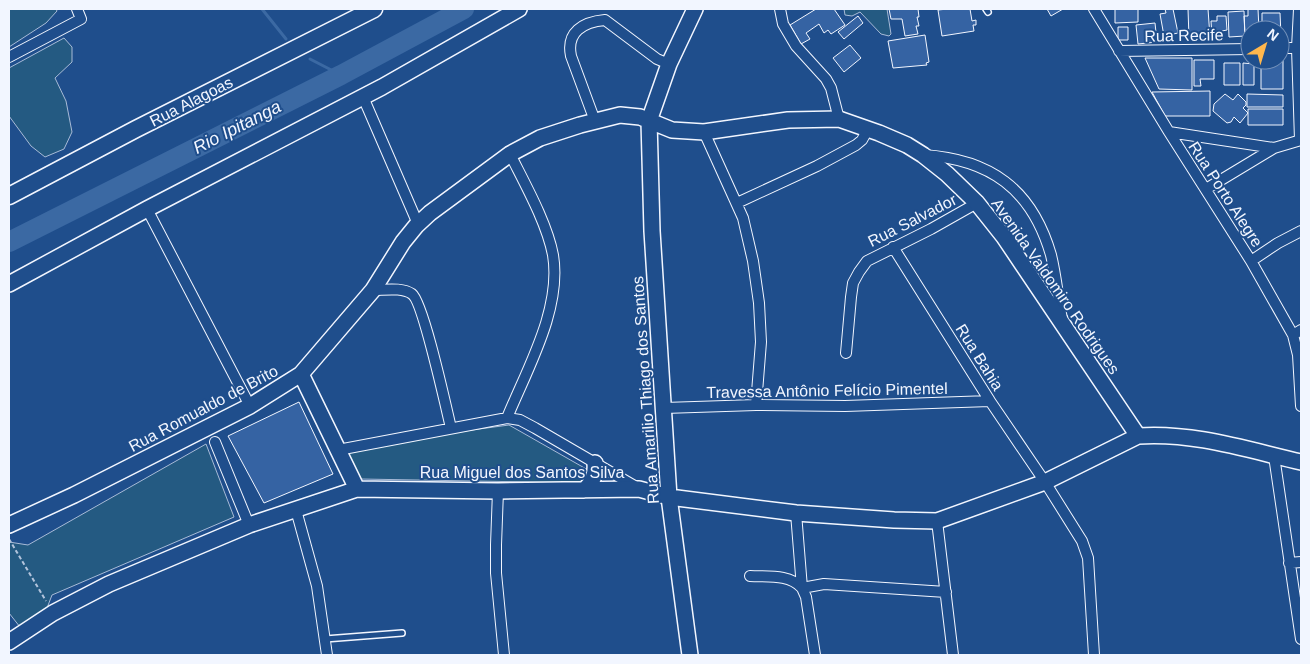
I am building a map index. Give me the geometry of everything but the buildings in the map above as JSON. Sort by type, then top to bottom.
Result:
[{"type":"main road","name":"Rua Alagoas","points":[[9,196],[144,125],[374,9]]},
{"type":"street","points":[[9,284],[147,209],[363,97],[519,9]]},
{"type":"street","points":[[649,120],[669,64],[695,9]]},
{"type":"street","points":[[780,9],[783,24],[796,46],[826,78],[831,88],[838,119]]},
{"type":"street","name":"Rua Porto Alegre","points":[[1094,9],[1169,132],[1297,333],[1301,406]]},
{"type":"street","points":[[1206,189],[1274,148],[1300,140],[1299,9]]},
{"type":"street","points":[[9,57],[79,14]]},
{"type":"street","points":[[595,121],[569,46],[571,37],[578,30],[597,21],[605,20],[657,60],[669,64]]},
{"type":"street","name":"Rua Recife","points":[[1119,51],[1240,49]]},
{"type":"street","points":[[363,97],[418,224]]},
{"type":"street","name":"Rua Romualdo de Brito","points":[[9,525],[74,495],[250,406],[301,374],[374,290],[403,242],[418,224],[510,154],[540,138],[610,116],[631,115],[649,120]]},
{"type":"street","name":"Avenida Valdomiro Rodrigues","points":[[649,120],[672,130],[704,132],[788,120],[838,119],[907,145],[923,155],[947,174],[977,203],[1004,237],[1138,436]]},
{"type":"street","name":"Rua Amarilio Thiago dos Santos","points":[[649,120],[652,231],[669,497],[690,655]]},
{"type":"street","points":[[737,203],[817,166],[856,145],[862,140],[868,129]]},
{"type":"street","points":[[704,132],[743,218],[754,260],[761,342],[756,405]]},
{"type":"street","points":[[1169,132],[1274,148]]},
{"type":"street","points":[[507,418],[547,321],[554,278],[553,255],[544,227],[510,154]]},
{"type":"street","points":[[923,155],[971,163],[999,176],[1028,205],[1042,231],[1051,256],[1063,324]]},
{"type":"street","name":"Rua Salvador","points":[[846,354],[853,284],[867,261],[931,229],[977,203]]},
{"type":"street","points":[[147,209],[250,406]]},
{"type":"street","points":[[1252,261],[1278,243],[1301,231]]},
{"type":"street","name":"Rua Bahia","points":[[893,247],[990,401],[1082,541],[1088,558],[1094,655]]},
{"type":"street","points":[[374,290],[401,290],[409,292],[414,296],[426,327],[451,428]]},
{"type":"street","points":[[301,374],[357,489]]},
{"type":"street","name":"Travessa Antônio Felício Pimentel","points":[[664,408],[756,405],[845,406],[990,401]]},
{"type":"street","points":[[338,450],[507,418],[520,420],[639,488]]},
{"type":"street","points":[[1138,436],[1155,435],[1196,438],[1301,462]]},
{"type":"street","name":"Rua Miguel dos Santos Silva","points":[[9,642],[53,613],[110,584],[249,526],[357,489],[498,491],[639,488],[669,497],[796,513],[937,521],[1045,482],[1138,436]]},
{"type":"street","points":[[215,442],[249,526]]},
{"type":"street","points":[[1274,456],[1301,639]]},
{"type":"street","points":[[584,490],[594,479],[595,463]]},
{"type":"street","points":[[498,491],[496,573],[504,655]]},
{"type":"street","points":[[296,510],[317,586],[327,655]]},
{"type":"street","points":[[796,513],[802,588]]},
{"type":"street","points":[[937,521],[953,655]]},
{"type":"street","points":[[1289,563],[1301,562]]},
{"type":"street","points":[[750,576],[785,578],[796,581],[802,588],[806,597],[815,655]]},
{"type":"street","points":[[802,588],[824,584],[946,592]]},
{"type":"lane","points":[[325,639],[402,632]]},
{"type":"path","points":[[9,539],[53,613]]},
{"type":"shaded area","points":[[9,9],[56,9],[57,11],[46,23],[9,47]]},
{"type":"shaded area","points":[[844,9],[887,9],[891,34],[889,36],[881,34],[860,12],[852,16],[845,15]]},
{"type":"shaded area","points":[[64,38],[72,47],[72,62],[55,78],[66,101],[72,132],[64,149],[45,157],[31,146],[9,116],[9,68]]},
{"type":"shaded area","points":[[509,425],[588,470],[586,483],[361,479],[345,447]]},
{"type":"shaded area","points":[[206,444],[234,517],[52,595],[47,608],[20,627],[9,613],[9,542],[28,545]]},
{"type":"waterway","points":[[262,9],[286,39]]},
{"type":"waterway","name":"Rio Ipitanga","points":[[9,242],[341,75],[464,9]]},
{"type":"waterway","points":[[310,59],[341,75]]}]
